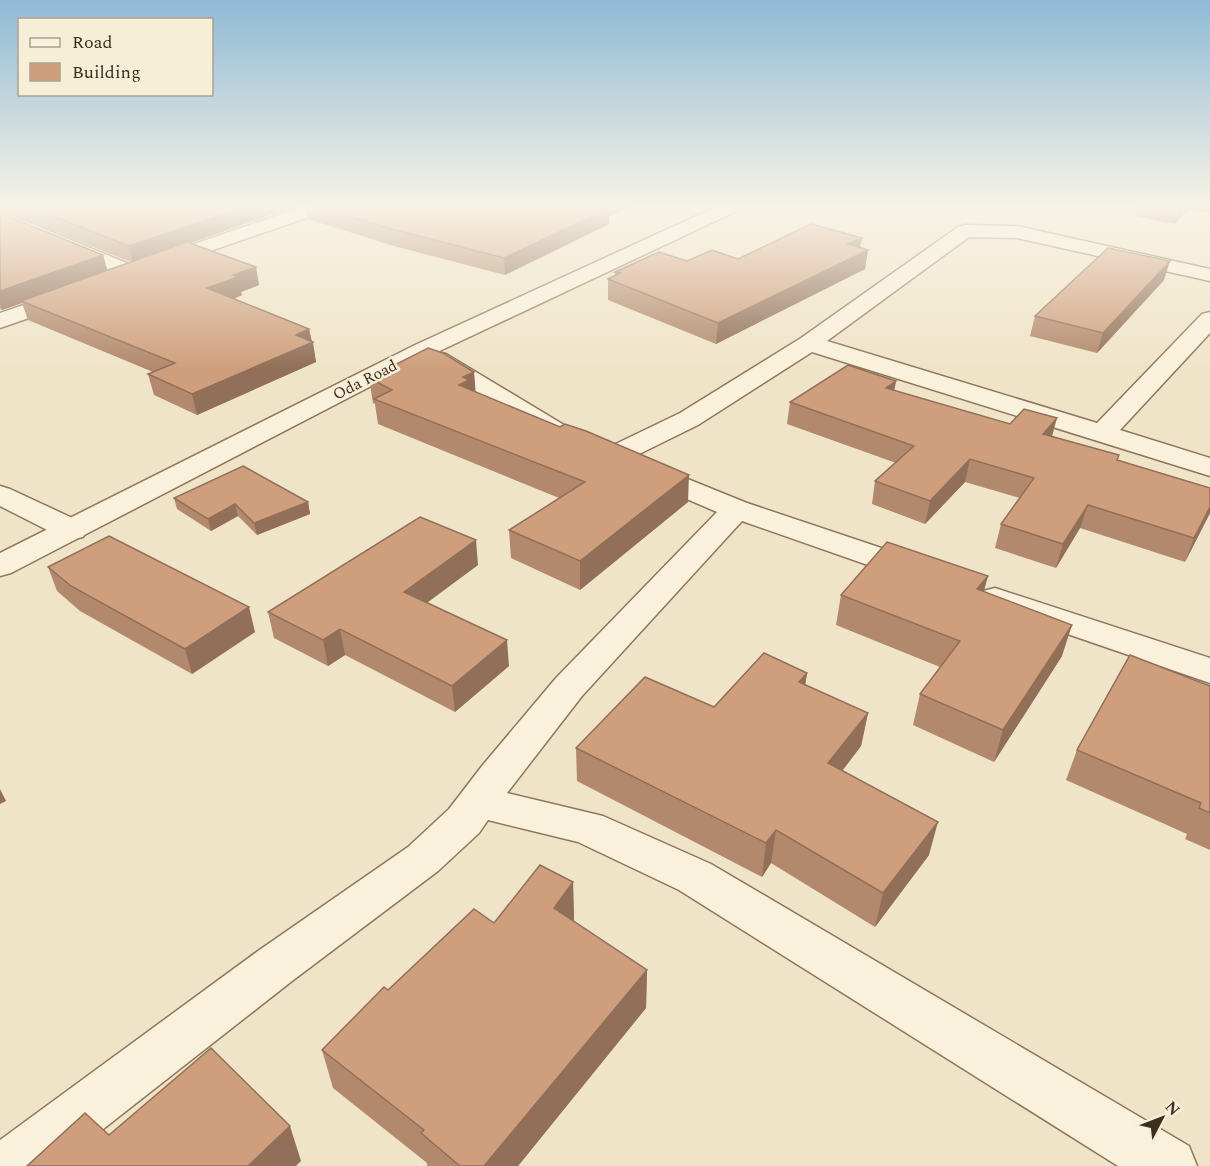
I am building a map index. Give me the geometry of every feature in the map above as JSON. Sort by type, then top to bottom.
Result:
[{"type":"street","points":[[102,259],[132,272]]},
{"type":"street","points":[[102,284],[167,259]]},
{"type":"street","name":"Oda Road","points":[[0,566],[423,350],[618,259]]},
{"type":"street","points":[[611,457],[689,418],[809,343],[925,259]]},
{"type":"street","points":[[1140,259],[1210,275]]},
{"type":"street","points":[[0,321],[82,291]]},
{"type":"street","points":[[1102,434],[1210,319]]},
{"type":"street","points":[[809,343],[1210,467]]},
{"type":"street","points":[[423,350],[550,429],[611,457],[736,509],[939,579]]},
{"type":"street","points":[[0,495],[72,530]]},
{"type":"street","points":[[11,1166],[275,966],[423,859],[464,821],[569,687],[736,509]]},
{"type":"street","points":[[973,590],[1210,671]]},
{"type":"street","points":[[478,802],[588,828],[695,877],[1169,1166]]},
{"type":"building","points":[[0,259],[90,259],[0,291]]},
{"type":"building","points":[[138,259],[235,259],[256,267],[233,275],[238,277],[207,288],[309,329],[296,335],[313,342],[192,394],[148,374],[175,363],[21,301]]},
{"type":"building","points":[[643,259],[849,259],[718,323],[608,279],[620,273],[615,272]]},
{"type":"building","points":[[1096,259],[1170,261],[1103,333],[1035,316]]},
{"type":"building","points":[[428,348],[443,353],[474,372],[463,377],[469,380],[459,385],[560,427],[565,424],[586,431],[689,475],[580,561],[509,530],[585,482],[374,399],[392,390],[369,378]]},
{"type":"building","points":[[848,365],[896,381],[886,388],[1010,424],[1024,409],[1057,418],[1043,434],[1119,455],[1117,460],[1210,488],[1210,507],[1194,538],[1088,505],[1063,544],[1001,524],[1034,478],[970,459],[930,501],[875,481],[914,446],[790,402]]},
{"type":"building","points":[[243,466],[308,502],[254,523],[235,504],[208,519],[174,498]]},
{"type":"building","points":[[420,517],[476,540],[404,592],[507,640],[452,686],[340,629],[323,640],[268,612]]},
{"type":"building","points":[[109,536],[249,607],[185,649],[71,586],[48,567]]},
{"type":"building","points":[[887,542],[988,576],[977,589],[1072,625],[1003,730],[920,694],[960,641],[841,595]]},
{"type":"building","points":[[764,653],[807,673],[799,682],[868,713],[828,763],[938,822],[883,893],[776,830],[766,843],[576,748],[645,677],[714,707]]},
{"type":"building","points":[[1130,655],[1210,686],[1210,813],[1199,808],[1201,803],[1077,750]]},
{"type":"building","points":[[540,865],[573,882],[554,908],[647,970],[484,1166],[460,1166],[421,1133],[424,1130],[322,1050],[384,987],[388,990],[474,909],[494,923]]},
{"type":"building","points":[[211,1048],[290,1126],[248,1166],[27,1166],[85,1113],[109,1135]]}]
